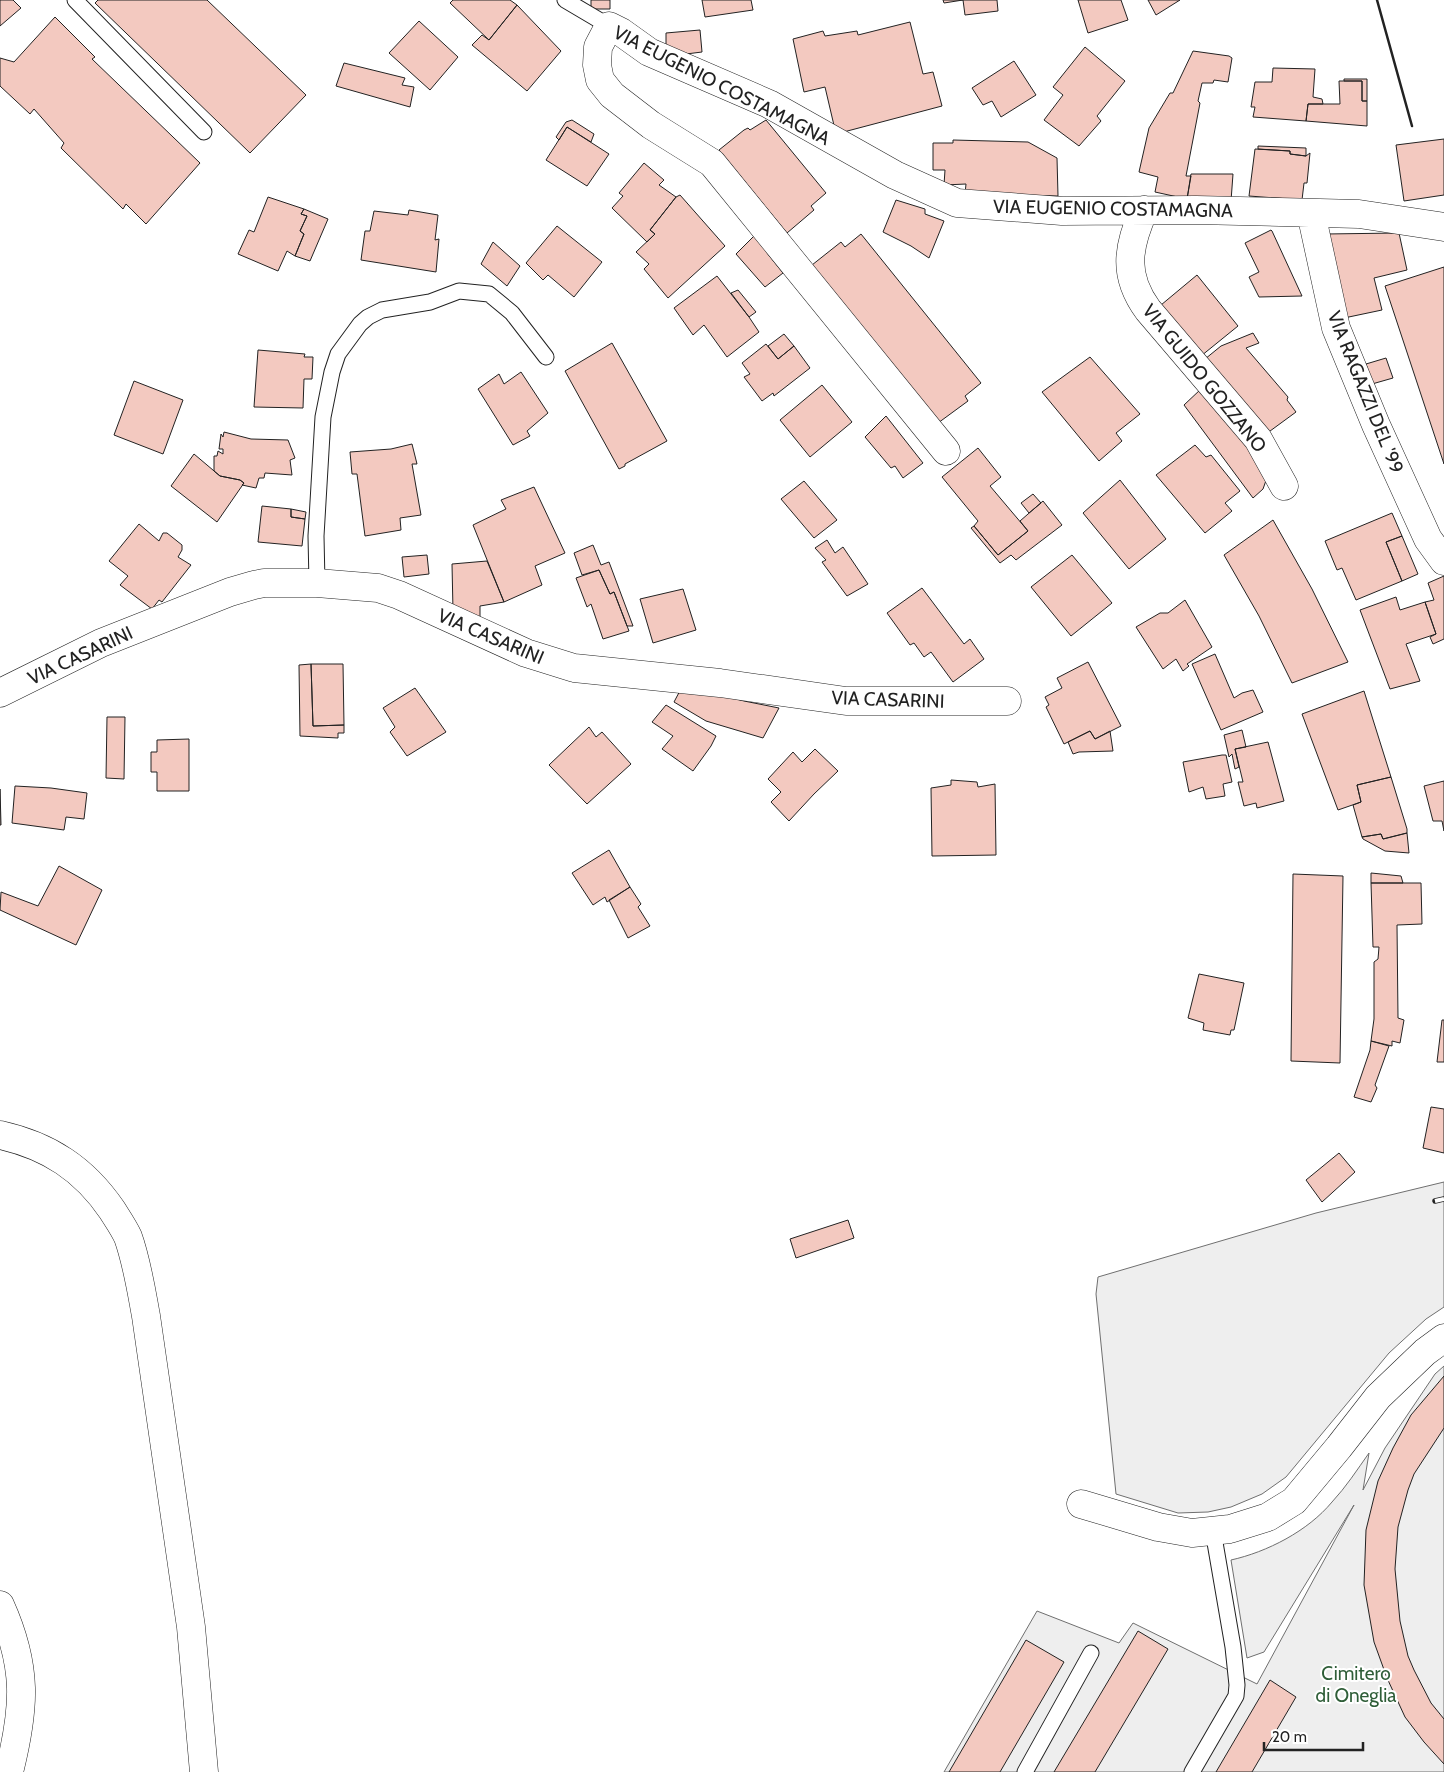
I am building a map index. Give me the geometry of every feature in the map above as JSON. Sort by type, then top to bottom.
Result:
[{"type":"main road","name":"VIA EUGENIO COSTAMAGNA","points":[[946,451],[712,163],[651,125],[612,94],[600,80],[596,65],[598,48],[609,26],[621,32],[649,52],[769,104],[894,175],[957,203],[1062,211],[1144,210],[1358,214],[1444,227]]},
{"type":"main road","name":"VIA GUIDO GOZZANO","points":[[1144,210],[1133,233],[1130,248],[1132,277],[1140,298],[1148,310],[1258,439],[1284,486]]},
{"type":"main road","name":"VIA RAGAZZI DEL '99","points":[[1311,213],[1336,328],[1376,425],[1428,539],[1444,561]]},
{"type":"main road","name":"VIA CASARINI","points":[[0,693],[101,643],[230,592],[264,583],[317,583],[378,588],[399,595],[526,653],[574,668],[720,683],[846,701],[1007,701]]},
{"type":"main road","points":[[0,1135],[35,1146],[61,1159],[82,1174],[100,1194],[127,1235],[136,1265],[146,1316],[191,1627],[204,1772]]},
{"type":"main road","points":[[1082,1504],[1158,1527],[1192,1533],[1230,1529],[1268,1517],[1294,1501],[1378,1397],[1425,1352],[1444,1338]]},
{"type":"main road","points":[[0,1605],[14,1642],[21,1674],[22,1708],[9,1772]]},
{"type":"main road","points":[[191,1627],[223,1772]]},
{"type":"lane","points":[[75,0],[204,132]]},
{"type":"lane","points":[[565,0],[609,26]]},
{"type":"lane","points":[[317,583],[316,536],[323,417],[332,372],[338,354],[360,324],[368,317],[382,310],[430,302],[459,291],[489,294],[512,313],[546,357]]},
{"type":"lane","points":[[1192,1772],[1236,1696],[1237,1685],[1233,1647],[1213,1531]]},
{"type":"lane","points":[[1024,1772],[1091,1653]]},
{"type":"green space","points":[[1444,1182],[1444,1307],[1426,1319],[1389,1353],[1286,1477],[1262,1494],[1231,1507],[1208,1512],[1178,1513],[1116,1494],[1096,1294],[1098,1277],[1316,1213]]},
{"type":"green space","name":"Cimitero di Oneglia","points":[[1444,1366],[1444,1772],[944,1772],[1037,1611],[1119,1643],[1133,1623],[1257,1684],[1354,1505],[1264,1652],[1247,1658],[1231,1560],[1272,1546],[1311,1522],[1337,1496],[1369,1453],[1363,1490],[1385,1448],[1435,1374]]},
{"type":"building","points":[[0,0],[13,0],[21,8],[0,26]]},
{"type":"building","points":[[98,0],[207,0],[306,95],[250,153],[95,3]]},
{"type":"building","points":[[453,0],[510,0],[517,5],[489,40],[450,3]]},
{"type":"building","points":[[591,0],[610,0],[610,9],[591,9]]},
{"type":"building","points":[[702,0],[751,0],[753,10],[705,17]]},
{"type":"building","points":[[943,0],[963,0],[944,3]]},
{"type":"building","points":[[963,0],[997,0],[998,11],[965,15]]},
{"type":"building","points":[[1078,0],[1121,0],[1128,20],[1088,33]]},
{"type":"building","points":[[1148,0],[1180,0],[1156,15]]},
{"type":"building","points":[[517,5],[561,51],[527,91],[472,45],[482,35],[489,40]]},
{"type":"building","points":[[55,17],[95,57],[92,59],[200,163],[146,224],[126,204],[123,209],[61,148],[64,143],[34,109],[30,114],[0,86],[0,58],[14,62]]},
{"type":"building","points":[[419,21],[458,57],[430,90],[389,53]]},
{"type":"building","points":[[910,22],[923,74],[933,72],[942,106],[836,134],[825,87],[804,92],[793,39],[823,31],[825,36],[857,31],[858,35]]},
{"type":"building","points":[[700,30],[702,52],[678,55],[666,52],[666,33]]},
{"type":"building","points":[[1085,47],[1125,81],[1097,116],[1101,121],[1079,146],[1044,120],[1063,95],[1053,87]]},
{"type":"building","points":[[1193,51],[1232,58],[1228,82],[1214,80],[1213,83],[1202,83],[1186,176],[1191,176],[1187,199],[1155,192],[1158,177],[1139,172],[1149,128],[1170,93],[1173,93]]},
{"type":"building","points":[[1014,61],[1036,95],[1001,117],[992,101],[983,105],[972,88]]},
{"type":"building","points":[[344,63],[405,78],[402,85],[414,87],[410,107],[336,86]]},
{"type":"building","points":[[1273,68],[1315,69],[1313,97],[1322,99],[1323,104],[1308,104],[1306,121],[1253,117],[1255,107],[1251,107],[1255,82],[1272,82]]},
{"type":"building","points":[[1344,79],[1367,79],[1367,101],[1362,101],[1362,81],[1344,81]]},
{"type":"building","points":[[1339,81],[1362,81],[1362,101],[1367,101],[1367,126],[1306,121],[1308,104],[1340,104]]},
{"type":"building","points":[[572,120],[594,134],[591,142],[567,127],[559,140],[556,137],[566,122]]},
{"type":"building","points":[[766,120],[826,193],[811,206],[814,210],[787,233],[719,150],[744,130],[748,128],[750,130]]},
{"type":"building","points":[[567,127],[609,154],[587,186],[546,160]]},
{"type":"building","points":[[1444,139],[1444,195],[1404,201],[1396,145]]},
{"type":"building","points":[[953,140],[1028,142],[1057,158],[1058,196],[965,194],[966,184],[944,185],[945,170],[933,170],[933,143],[953,143]]},
{"type":"building","points":[[1258,146],[1306,148],[1306,156],[1290,154],[1290,151],[1258,149]]},
{"type":"building","points":[[1255,149],[1290,151],[1290,154],[1306,156],[1310,153],[1307,183],[1304,183],[1302,200],[1249,196]]},
{"type":"building","points":[[644,163],[664,180],[659,185],[676,197],[650,230],[655,234],[647,242],[612,208],[623,196],[619,193]]},
{"type":"building","points":[[1191,174],[1233,174],[1231,201],[1187,199]]},
{"type":"building","points":[[680,195],[725,246],[668,298],[644,269],[649,264],[636,252],[655,234],[650,230],[676,197]]},
{"type":"building","points":[[268,197],[304,209],[301,214],[307,216],[300,231],[304,234],[295,256],[287,251],[278,271],[238,254],[249,230],[254,232]]},
{"type":"building","points":[[896,200],[925,209],[925,214],[944,221],[929,258],[911,246],[883,232]]},
{"type":"building","points":[[304,209],[328,219],[310,261],[295,256],[304,234],[300,231],[307,216],[301,214]]},
{"type":"building","points":[[409,210],[438,215],[435,240],[439,239],[436,272],[361,260],[365,231],[370,231],[374,211],[408,215]]},
{"type":"building","points":[[557,226],[602,262],[574,297],[548,275],[543,280],[526,263]]},
{"type":"building","points":[[1271,230],[1302,296],[1259,297],[1249,277],[1259,272],[1245,243]]},
{"type":"building","points":[[757,233],[770,250],[767,253],[783,273],[765,287],[736,254]]},
{"type":"building","points":[[1399,233],[1407,270],[1374,278],[1382,310],[1344,318],[1325,234]]},
{"type":"building","points":[[861,234],[981,383],[965,396],[968,401],[938,423],[812,265],[841,242],[845,247]]},
{"type":"building","points":[[493,242],[520,266],[507,286],[481,264]]},
{"type":"building","points":[[1444,267],[1444,464],[1385,286]]},
{"type":"building","points":[[1197,275],[1238,326],[1201,356],[1161,305]]},
{"type":"building","points":[[717,276],[759,332],[727,357],[704,325],[693,335],[674,308]]},
{"type":"building","points":[[738,290],[756,312],[749,317],[731,293]]},
{"type":"building","points":[[1253,333],[1259,343],[1246,348],[1288,397],[1287,400],[1296,412],[1266,434],[1205,359],[1221,346]]},
{"type":"building","points":[[784,334],[794,346],[778,359],[768,346]]},
{"type":"building","points":[[612,343],[667,441],[619,469],[565,371]]},
{"type":"building","points":[[766,344],[778,359],[794,346],[810,368],[774,396],[773,393],[762,401],[744,377],[750,374],[742,363]]},
{"type":"building","points":[[258,350],[305,354],[304,357],[313,357],[312,379],[304,379],[303,408],[254,407]]},
{"type":"building","points":[[1090,357],[1140,414],[1116,433],[1122,441],[1099,461],[1042,392]]},
{"type":"building","points":[[1386,358],[1393,378],[1372,384],[1366,364]]},
{"type":"building","points":[[521,372],[548,413],[527,431],[530,436],[513,445],[478,389],[499,374],[504,384]]},
{"type":"building","points":[[134,381],[183,400],[163,454],[114,435]]},
{"type":"building","points":[[822,385],[852,422],[810,457],[780,420]]},
{"type":"building","points":[[1201,389],[1269,472],[1263,489],[1253,498],[1184,405]]},
{"type":"building","points":[[886,416],[923,463],[903,478],[895,466],[891,468],[865,437]]},
{"type":"building","points":[[224,432],[251,439],[288,440],[295,458],[290,460],[292,475],[265,473],[264,478],[259,478],[256,488],[242,485],[244,483],[240,480],[220,476],[214,471],[214,456],[217,456],[218,451],[223,454],[223,449],[219,449],[221,434],[223,437]]},
{"type":"building","points":[[412,444],[417,464],[412,464],[421,515],[400,518],[401,530],[365,536],[357,474],[352,474],[350,452],[391,449]]},
{"type":"building","points":[[1195,445],[1206,457],[1211,455],[1240,491],[1225,503],[1232,511],[1205,533],[1156,475]]},
{"type":"building","points":[[978,448],[1001,477],[990,486],[1028,531],[998,555],[974,526],[978,521],[942,477]]},
{"type":"building","points":[[194,454],[220,476],[240,480],[244,483],[217,522],[171,486]]},
{"type":"building","points":[[1120,480],[1166,539],[1129,569],[1083,513]]},
{"type":"building","points":[[804,481],[837,520],[814,538],[781,499]]},
{"type":"building","points":[[534,487],[565,553],[535,566],[542,585],[504,602],[473,525],[506,509],[501,500]]},
{"type":"building","points":[[1033,494],[1041,503],[1029,513],[1021,503]]},
{"type":"building","points":[[1043,501],[1062,525],[1016,560],[1011,555],[1000,563],[971,528],[974,526],[998,555],[1028,531],[1020,521]]},
{"type":"building","points":[[262,506],[291,509],[291,517],[305,519],[302,546],[258,542]]},
{"type":"building","points":[[291,509],[306,512],[305,519],[291,517]]},
{"type":"building","points":[[1392,513],[1402,536],[1386,542],[1402,581],[1356,600],[1342,568],[1337,570],[1325,541]]},
{"type":"building","points":[[1273,520],[1312,589],[1348,662],[1292,683],[1259,616],[1224,555]]},
{"type":"building","points":[[139,524],[159,541],[163,533],[167,533],[182,545],[182,550],[178,557],[191,565],[162,602],[159,600],[152,609],[120,585],[128,576],[109,561]]},
{"type":"building","points":[[1402,536],[1418,574],[1402,581],[1386,542]]},
{"type":"building","points":[[827,540],[835,553],[843,547],[868,584],[847,596],[822,562],[826,560],[815,548]]},
{"type":"building","points":[[593,545],[601,565],[609,562],[633,626],[627,626],[614,592],[610,594],[599,570],[582,575],[574,553]]},
{"type":"building","points":[[427,555],[429,574],[404,577],[402,557]]},
{"type":"building","points":[[1072,555],[1112,603],[1071,636],[1031,587]]},
{"type":"building","points":[[487,561],[504,602],[480,606],[480,624],[453,611],[452,564]]},
{"type":"building","points":[[599,570],[610,594],[614,592],[629,631],[603,639],[591,604],[587,607],[576,578]]},
{"type":"building","points":[[1444,576],[1444,639],[1433,644],[1430,637],[1436,634],[1425,602],[1434,600],[1428,583]]},
{"type":"building","points":[[922,588],[964,644],[970,639],[984,659],[953,682],[931,652],[924,657],[914,643],[910,645],[887,613]]},
{"type":"building","points":[[683,589],[696,630],[653,643],[640,599]]},
{"type":"building","points":[[1396,597],[1400,610],[1425,602],[1436,634],[1406,644],[1420,681],[1390,689],[1360,610]]},
{"type":"building","points":[[1185,600],[1212,647],[1187,664],[1189,666],[1183,671],[1176,659],[1163,669],[1136,627],[1160,613],[1168,613]]},
{"type":"building","points":[[1215,654],[1234,698],[1242,693],[1253,690],[1263,712],[1221,730],[1192,664]]},
{"type":"building","points":[[1088,662],[1121,726],[1095,739],[1090,731],[1064,744],[1046,707],[1049,705],[1045,697],[1062,688],[1057,678]]},
{"type":"building","points":[[311,664],[343,664],[344,725],[313,726]]},
{"type":"building","points":[[311,664],[313,726],[344,725],[344,733],[338,733],[338,738],[300,736],[299,665]]},
{"type":"building","points":[[683,685],[779,708],[763,738],[706,721],[674,702]]},
{"type":"building","points":[[415,688],[446,732],[407,756],[390,732],[395,727],[383,708]]},
{"type":"building","points":[[1364,691],[1391,777],[1357,785],[1361,802],[1338,810],[1302,714]]},
{"type":"building","points":[[666,705],[716,736],[693,771],[662,749],[673,736],[652,722]]},
{"type":"building","points":[[107,717],[125,717],[124,779],[106,778]]},
{"type":"building","points":[[589,727],[596,737],[602,732],[631,764],[587,804],[549,765]]},
{"type":"building","points":[[1242,730],[1246,747],[1235,749],[1239,767],[1235,769],[1232,754],[1229,757],[1224,735]]},
{"type":"building","points":[[1090,731],[1095,739],[1110,731],[1113,751],[1079,752],[1073,754],[1068,742]]},
{"type":"building","points":[[189,739],[189,791],[157,791],[157,772],[151,772],[151,752],[157,752],[157,740]]},
{"type":"building","points":[[1268,742],[1284,801],[1257,808],[1256,803],[1244,806],[1238,782],[1243,782],[1235,749]]},
{"type":"building","points":[[815,749],[838,771],[789,821],[771,802],[781,792],[768,779],[793,752],[802,762]]},
{"type":"building","points":[[1226,755],[1232,782],[1223,784],[1225,796],[1206,799],[1203,787],[1189,792],[1183,762]]},
{"type":"building","points":[[1391,777],[1407,833],[1383,839],[1381,834],[1362,837],[1353,805],[1361,802],[1357,785]]},
{"type":"building","points":[[951,780],[977,782],[978,787],[995,784],[996,855],[932,856],[931,788],[951,785]]},
{"type":"building","points":[[1444,781],[1444,831],[1442,821],[1433,821],[1424,786]]},
{"type":"building","points":[[15,786],[87,793],[84,819],[66,817],[64,830],[12,823]]},
{"type":"building","points":[[0,789],[1,825],[0,825]]},
{"type":"building","points":[[1407,833],[1409,853],[1385,851],[1362,837],[1381,834],[1383,839]]},
{"type":"building","points":[[609,850],[630,887],[607,902],[605,897],[593,905],[572,873]]},
{"type":"building","points":[[59,866],[102,890],[76,945],[0,910],[1,892],[38,906]]},
{"type":"building","points":[[1371,873],[1401,876],[1403,883],[1371,883]]},
{"type":"building","points":[[1293,874],[1343,876],[1340,1063],[1291,1061]]},
{"type":"building","points":[[1371,883],[1421,883],[1422,924],[1397,925],[1398,1018],[1404,1020],[1400,1043],[1392,1041],[1392,1046],[1371,1041],[1374,1019],[1374,962],[1378,959],[1379,947],[1373,947]]},
{"type":"building","points":[[630,887],[641,904],[638,907],[650,926],[628,938],[609,900]]},
{"type":"building","points":[[1199,974],[1244,983],[1234,1030],[1231,1030],[1230,1035],[1203,1030],[1204,1023],[1188,1018]]},
{"type":"building","points":[[1442,1020],[1444,1020],[1444,1062],[1437,1062]]},
{"type":"building","points":[[1371,1041],[1389,1046],[1371,1102],[1354,1097],[1370,1050]]},
{"type":"building","points":[[1431,1107],[1444,1109],[1444,1153],[1423,1148]]},
{"type":"building","points":[[1339,1153],[1355,1172],[1322,1202],[1306,1180]]},
{"type":"building","points":[[848,1220],[854,1238],[796,1258],[790,1239]]},
{"type":"building","points":[[1444,1376],[1444,1428],[1414,1474],[1408,1490],[1398,1527],[1395,1569],[1400,1621],[1408,1656],[1431,1703],[1444,1719],[1444,1764],[1405,1717],[1387,1678],[1374,1642],[1364,1585],[1366,1530],[1378,1481],[1411,1415]]},
{"type":"building","points":[[1138,1631],[1168,1649],[1095,1772],[1054,1772]]},
{"type":"building","points":[[1026,1640],[1064,1662],[1000,1772],[949,1772]]},
{"type":"building","points":[[1270,1680],[1296,1697],[1252,1772],[1216,1772]]},
{"type":"railway","points":[[1435,1201],[1444,1199]]},
{"type":"wall","points":[[1377,0],[1412,126]]}]
